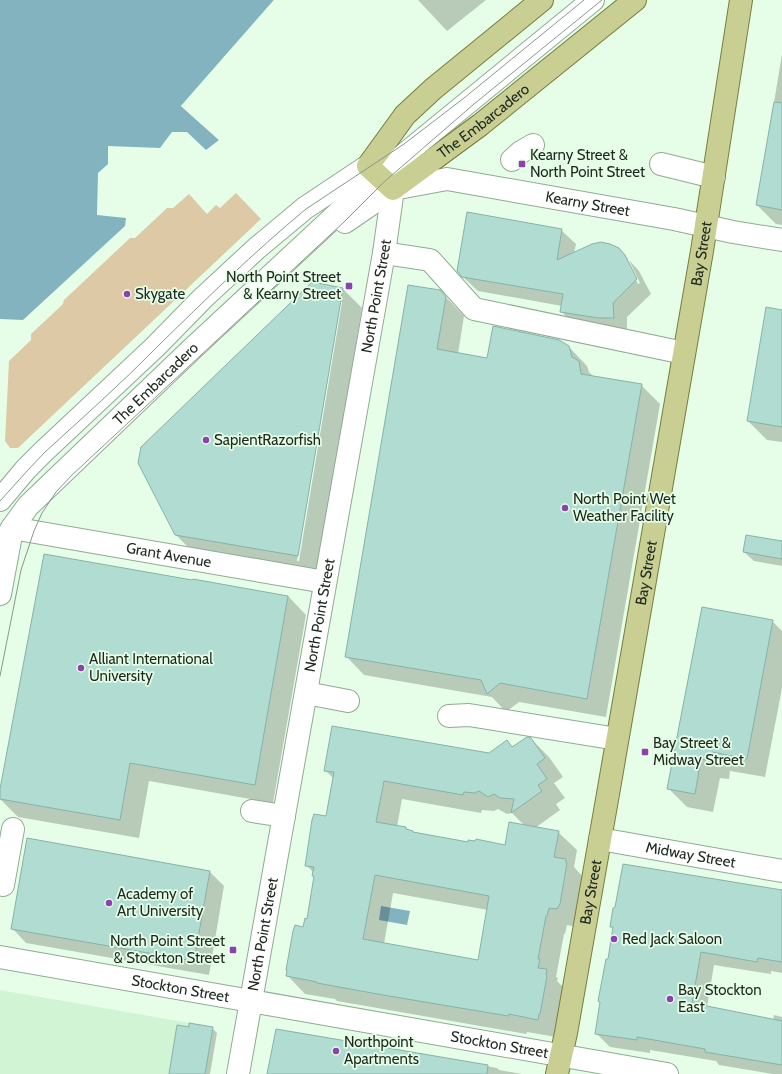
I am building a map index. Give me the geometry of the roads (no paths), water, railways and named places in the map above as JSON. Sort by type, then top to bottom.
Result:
[{"type":"main road","name":"The Embarcadero","points":[[380,177],[405,115],[433,89],[542,0]]},
{"type":"main road","name":"The Embarcadero","points":[[380,177],[480,125],[635,0]]},
{"type":"main road","name":"Bay Street","points":[[559,1065],[600,839],[706,226],[741,0]]},
{"type":"street","name":"The Embarcadero","points":[[0,550],[6,530],[28,506],[322,227],[453,114],[594,0]]},
{"type":"street","points":[[512,160],[521,152],[533,145]]},
{"type":"street","points":[[661,164],[680,167],[714,177]]},
{"type":"street","name":"The Embarcadero","points":[[322,227],[344,222],[380,177]]},
{"type":"street","name":"Kearny Street","points":[[380,177],[447,179],[674,219],[782,240]]},
{"type":"street","name":"North Point Street","points":[[238,1074],[384,252],[380,177]]},
{"type":"street","points":[[0,500],[26,469],[43,452],[155,347],[203,298],[257,248],[305,208],[380,177]]},
{"type":"street","points":[[384,252],[430,260],[474,309],[684,353]]},
{"type":"street","points":[[0,594],[6,530]]},
{"type":"street","name":"Grant Avenue","points":[[6,530],[325,582]]},
{"type":"street","points":[[306,693],[348,701]]},
{"type":"street","points":[[449,716],[469,715],[617,739]]},
{"type":"street","points":[[252,812],[284,816]]},
{"type":"street","points":[[5,885],[13,829]]},
{"type":"street","name":"Midway Street","points":[[600,839],[782,871]]},
{"type":"street","name":"Stockton Street","points":[[0,957],[251,1001],[559,1065],[667,1074]]},
{"type":"water","points":[[0,0],[274,0],[181,106],[219,140],[206,150],[187,132],[172,132],[160,148],[108,146],[108,164],[98,173],[97,215],[126,218],[125,226],[23,320],[0,319]]},
{"type":"water","points":[[381,906],[410,911],[407,925],[379,920]]},
{"type":"tram line","points":[[0,501],[44,453],[130,374],[230,276],[287,225],[306,209],[404,144],[464,98],[584,0]]},
{"type":"tram line","points":[[0,676],[21,570],[34,531],[42,513],[56,492],[72,475],[344,222],[384,182],[474,104],[602,0]]},
{"type":"place","name":"Kearny Street & North Point Street","points":[[522,164]]},
{"type":"place","name":"North Point Street & Kearny Street","points":[[349,286]]},
{"type":"place","name":"Skygate","points":[[127,294]]},
{"type":"place","name":"SapientRazorfish","points":[[206,440]]},
{"type":"place","name":"North Point Wet Weather Facility","points":[[565,508]]},
{"type":"place","name":"Alliant International University","points":[[81,668]]},
{"type":"place","name":"Bay Street & Midway Street","points":[[645,752]]},
{"type":"place","name":"Academy of Art University","points":[[109,903]]},
{"type":"place","name":"Red Jack Saloon","points":[[614,939]]},
{"type":"place","name":"North Point Street & Stockton Street","points":[[233,950]]},
{"type":"place","name":"Bay Stockton East","points":[[670,999]]},
{"type":"place","name":"Northpoint Apartments","points":[[336,1051]]}]
